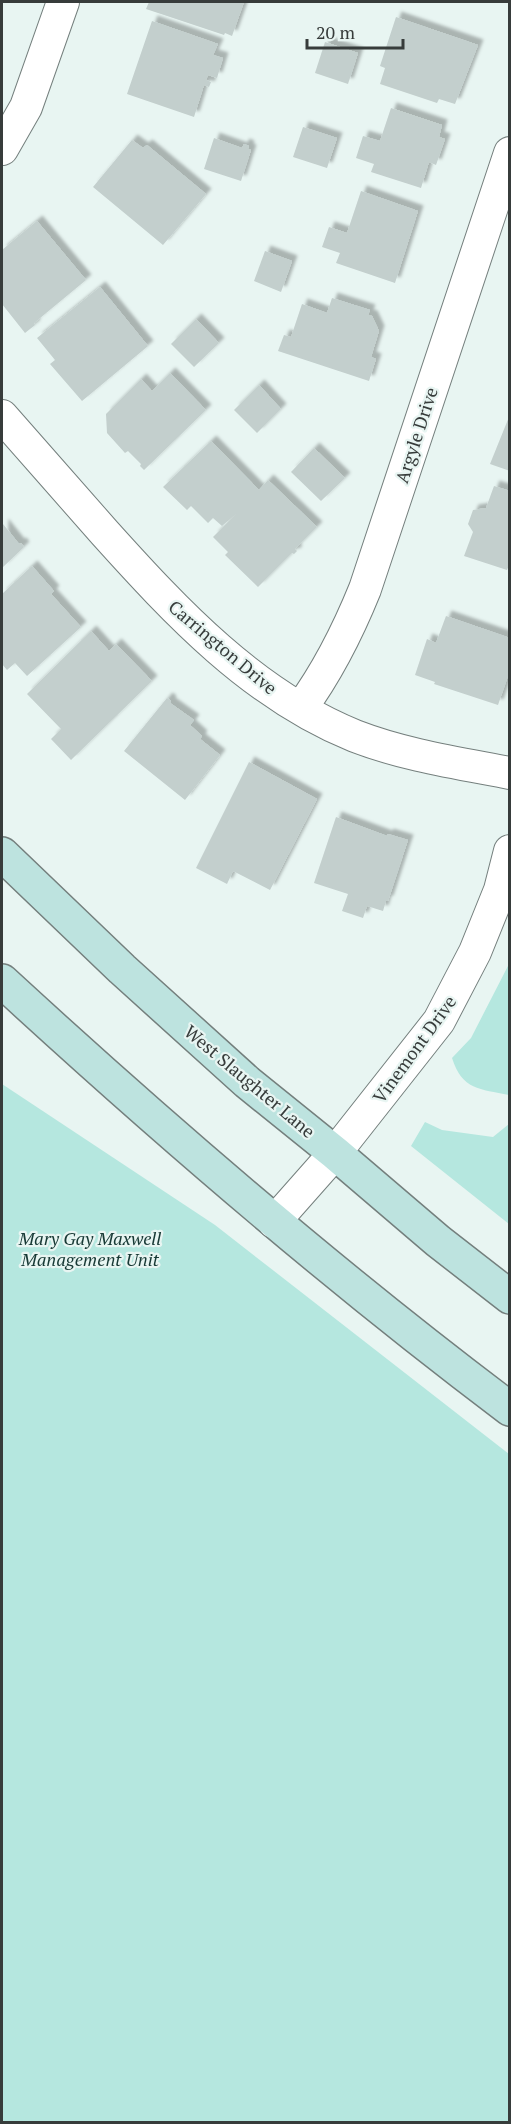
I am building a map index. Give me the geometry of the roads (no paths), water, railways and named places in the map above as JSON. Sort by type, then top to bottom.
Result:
[{"type":"main road","name":"West Slaughter Lane","points":[[2,854],[122,969],[247,1082],[438,1241],[510,1297]]},
{"type":"main road","points":[[2,981],[124,1093],[337,1276],[510,1409]]},
{"type":"street","points":[[2,149],[26,107],[63,2]]},
{"type":"street","name":"Argyle Drive","points":[[301,708],[319,683],[340,645],[365,589],[510,153]]},
{"type":"street","name":"Carrington Drive","points":[[2,416],[152,586],[200,632],[265,686],[353,735],[379,744],[510,773]]},
{"type":"street","name":"Vinemont Drive","points":[[274,1222],[335,1153],[422,1044],[444,1012],[490,917],[510,851]]},
{"type":"park label","name":"Mary Gay Maxwell Management Unit","points":[[90,1248]]}]
